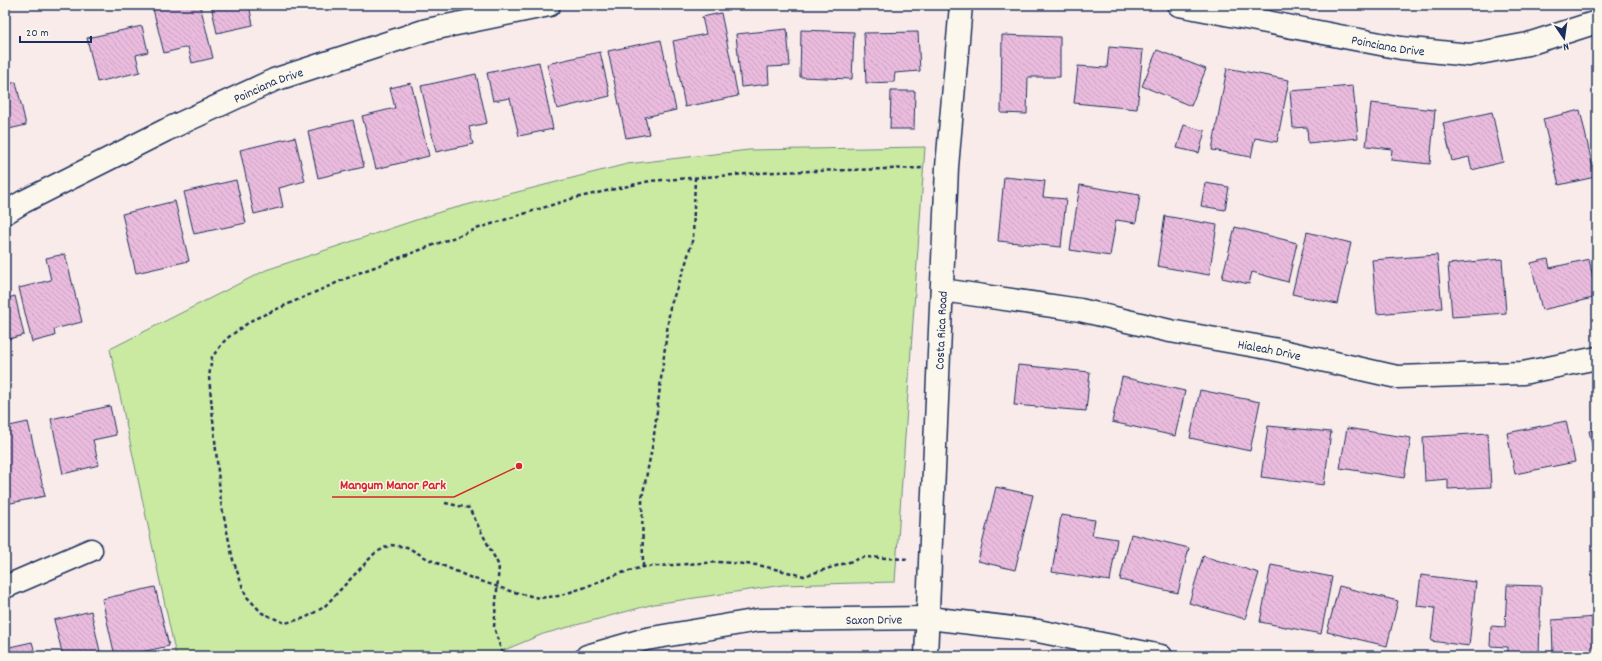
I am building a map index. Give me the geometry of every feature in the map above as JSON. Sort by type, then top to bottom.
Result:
[{"type":"street","name":"Poinciana Drive","points":[[5,214],[23,202],[166,130],[274,80],[427,30],[549,5]]},
{"type":"street","name":"Costa Rica Road","points":[[926,656],[929,618],[947,167],[962,5]]},
{"type":"street","name":"Poinciana Drive","points":[[1179,5],[1401,48],[1470,55],[1528,44],[1597,22]]},
{"type":"street","name":"Hialeah Drive","points":[[942,290],[1080,310],[1170,331],[1273,349],[1397,377],[1523,373],[1597,358]]},
{"type":"street","points":[[5,587],[91,550]]},
{"type":"street","name":"Saxon Drive","points":[[587,656],[646,639],[759,620],[929,618],[1038,631],[1162,656]]},
{"type":"path","points":[[931,561],[865,557],[804,576],[785,573],[758,565],[718,562],[643,567],[618,574],[558,596],[539,598],[498,588],[469,578],[428,559],[407,547],[390,545],[375,552],[324,607],[305,618],[285,623],[262,613],[246,596],[233,560],[221,503],[209,377],[212,358],[226,339],[252,320],[375,266],[482,227],[571,199],[650,181],[775,172],[947,167]]},
{"type":"path","points":[[643,567],[642,498],[653,443],[670,307],[685,266],[693,238],[695,178]]},
{"type":"path","points":[[445,502],[469,508],[499,566],[494,627],[503,656]]},
{"type":"green space","points":[[925,147],[895,582],[783,585],[654,604],[543,634],[490,656],[176,656],[110,349],[266,270],[443,211],[627,164],[749,150]]},
{"type":"building","points":[[152,5],[200,5],[213,58],[192,63],[188,47],[164,53]]},
{"type":"building","points":[[211,5],[249,5],[253,25],[217,33]]},
{"type":"building","points":[[289,5],[301,5],[290,8]]},
{"type":"building","points":[[721,13],[738,96],[685,107],[673,41],[706,34],[702,17]]},
{"type":"building","points":[[142,26],[148,52],[136,55],[140,72],[97,82],[87,38]]},
{"type":"building","points":[[787,29],[790,66],[768,67],[769,84],[741,87],[736,34]]},
{"type":"building","points":[[801,30],[854,32],[852,79],[800,77]]},
{"type":"building","points":[[918,32],[920,71],[895,73],[894,82],[866,83],[864,33]]},
{"type":"building","points":[[1002,35],[1060,37],[1060,77],[1028,77],[1027,114],[1001,113]]},
{"type":"building","points":[[661,40],[676,110],[645,117],[649,134],[626,138],[608,51]]},
{"type":"building","points":[[1109,47],[1143,50],[1137,109],[1074,103],[1078,66],[1107,68]]},
{"type":"building","points":[[1157,50],[1206,69],[1191,106],[1142,86]]},
{"type":"building","points":[[600,52],[610,96],[557,109],[547,64]]},
{"type":"building","points":[[539,62],[553,129],[519,136],[510,98],[493,101],[487,73]]},
{"type":"building","points":[[1227,68],[1289,80],[1277,142],[1255,138],[1251,157],[1212,150]]},
{"type":"building","points":[[476,74],[487,123],[469,127],[473,144],[436,152],[421,86]]},
{"type":"building","points":[[16,82],[26,125],[5,130],[5,85]]},
{"type":"building","points":[[411,83],[429,156],[376,169],[362,116],[395,108],[390,88]]},
{"type":"building","points":[[1353,86],[1358,138],[1308,143],[1307,127],[1293,128],[1290,91]]},
{"type":"building","points":[[891,91],[915,91],[914,129],[890,129]]},
{"type":"building","points":[[1371,103],[1435,110],[1430,164],[1391,160],[1392,149],[1366,146]]},
{"type":"building","points":[[1580,110],[1595,177],[1559,185],[1543,119]]},
{"type":"building","points":[[1492,112],[1503,162],[1472,170],[1469,157],[1452,161],[1443,123]]},
{"type":"building","points":[[353,120],[364,167],[318,178],[308,131]]},
{"type":"building","points":[[1184,125],[1205,131],[1199,153],[1177,148]]},
{"type":"building","points":[[295,137],[305,181],[279,188],[283,207],[254,214],[240,150]]},
{"type":"building","points":[[1004,177],[1045,181],[1043,197],[1066,199],[1061,247],[998,241]]},
{"type":"building","points":[[236,180],[246,223],[194,234],[184,192]]},
{"type":"building","points":[[1205,183],[1229,187],[1225,210],[1201,206]]},
{"type":"building","points":[[1080,185],[1140,195],[1136,223],[1116,220],[1110,256],[1070,250]]},
{"type":"building","points":[[175,201],[189,261],[136,273],[122,214]]},
{"type":"building","points":[[1165,216],[1217,225],[1209,275],[1157,266]]},
{"type":"building","points":[[1235,227],[1297,243],[1288,282],[1252,272],[1249,284],[1222,278]]},
{"type":"building","points":[[1307,232],[1351,243],[1337,304],[1292,294]]},
{"type":"building","points":[[65,254],[82,322],[54,329],[55,336],[32,342],[19,288],[51,280],[46,258]]},
{"type":"building","points":[[1437,255],[1442,308],[1377,314],[1372,260]]},
{"type":"building","points":[[1502,259],[1506,313],[1452,317],[1448,264]]},
{"type":"building","points":[[1548,259],[1550,268],[1589,259],[1597,297],[1542,310],[1531,263]]},
{"type":"building","points":[[15,296],[24,335],[5,340],[5,299]]},
{"type":"building","points":[[1018,365],[1090,372],[1086,411],[1014,405]]},
{"type":"building","points":[[1122,377],[1185,391],[1175,436],[1112,422]]},
{"type":"building","points":[[1200,390],[1260,402],[1250,451],[1190,438]]},
{"type":"building","points":[[110,406],[116,435],[93,440],[99,465],[63,474],[51,419]]},
{"type":"building","points":[[1566,421],[1575,462],[1515,474],[1507,433]]},
{"type":"building","points":[[28,422],[45,496],[6,504],[5,427]]},
{"type":"building","points":[[1268,426],[1331,432],[1324,485],[1261,477]]},
{"type":"building","points":[[1347,428],[1411,438],[1404,478],[1340,468]]},
{"type":"building","points":[[1597,429],[1597,466],[1589,431]]},
{"type":"building","points":[[1488,433],[1491,487],[1448,489],[1448,479],[1425,481],[1423,437]]},
{"type":"building","points":[[996,487],[1033,495],[1015,570],[978,561]]},
{"type":"building","points":[[1061,515],[1095,520],[1092,535],[1117,539],[1110,581],[1052,572]]},
{"type":"building","points":[[5,532],[8,543],[5,544]]},
{"type":"building","points":[[1131,534],[1189,548],[1178,593],[1120,580]]},
{"type":"building","points":[[1203,556],[1259,573],[1245,619],[1189,603]]},
{"type":"building","points":[[1271,565],[1332,577],[1321,634],[1260,622]]},
{"type":"building","points":[[1421,575],[1476,582],[1469,646],[1431,641],[1435,608],[1417,606]]},
{"type":"building","points":[[1507,585],[1541,586],[1539,656],[1508,656],[1508,647],[1490,646],[1491,626],[1505,627]]},
{"type":"building","points":[[1339,586],[1398,601],[1387,646],[1327,632]]},
{"type":"building","points":[[155,587],[169,646],[123,656],[115,656],[102,599]]},
{"type":"building","points":[[91,611],[101,656],[63,656],[54,620]]},
{"type":"building","points":[[1597,617],[1597,656],[1553,656],[1552,620]]},
{"type":"building","points":[[32,642],[36,656],[5,656],[5,648]]},
{"type":"place","name":"Mangum Manor Park","points":[[519,466]]}]
